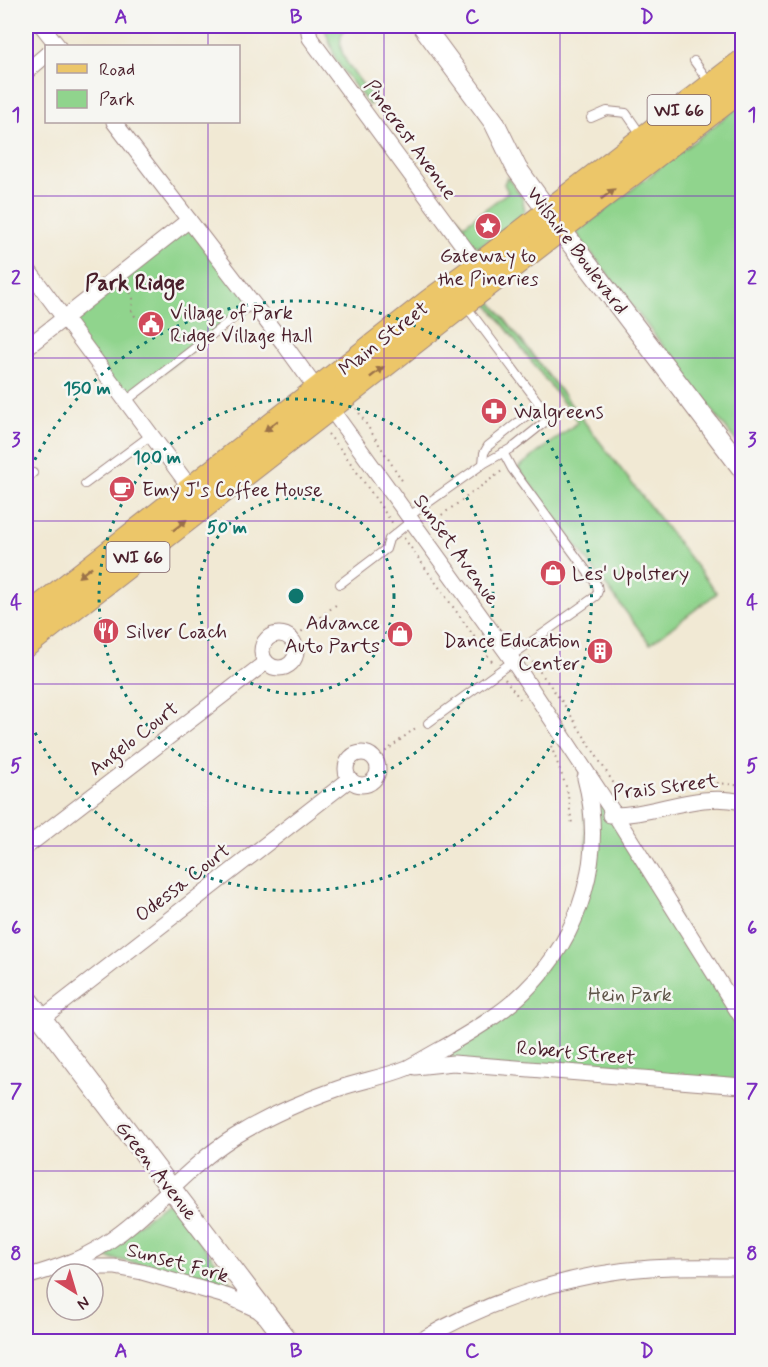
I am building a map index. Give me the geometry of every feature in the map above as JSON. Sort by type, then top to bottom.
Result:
[{"type":"main road","name":"Main Street","points":[[324,399],[430,301],[478,266],[555,220],[726,93],[742,62]]},
{"type":"main road","name":"Main Street","points":[[28,632],[324,399],[464,303],[643,138],[726,93]]},
{"type":"street","points":[[42,26],[57,45]]},
{"type":"street","name":"Wilshire Boulevard","points":[[423,26],[494,122],[517,169],[742,468]]},
{"type":"street","name":"Pinecrest Avenue","points":[[306,30],[478,266]]},
{"type":"street","points":[[26,72],[45,57]]},
{"type":"street","name":"Sunset Avenue","points":[[115,123],[253,303],[512,659],[615,815],[742,1018]]},
{"type":"street","points":[[26,348],[189,220]]},
{"type":"street","points":[[26,267],[198,497]]},
{"type":"street","points":[[281,634],[292,639],[296,654],[291,663],[275,668],[266,662],[263,657],[263,646],[270,637],[281,634]]},
{"type":"street","name":"Angelo Court","points":[[26,847],[266,662]]},
{"type":"street","points":[[362,752],[376,759],[378,775],[370,783],[359,785],[350,779],[346,770],[352,756],[362,752]]},
{"type":"street","name":"Robert Street","points":[[406,1068],[459,1039],[499,1012],[524,992],[562,946],[581,900],[594,833],[593,815],[581,764]]},
{"type":"street","name":"Odessa Court","points":[[40,1019],[350,779]]},
{"type":"street","name":"Prais Street","points":[[593,815],[628,816],[689,801],[732,799],[742,802]]},
{"type":"street","name":"Green Avenue","points":[[26,998],[288,1341]]},
{"type":"street","name":"Robert Street","points":[[171,1187],[210,1154],[260,1122],[337,1089],[406,1068],[453,1063],[742,1086]]},
{"type":"street","name":"Sunset Fork","points":[[72,1262],[114,1238],[171,1187]]},
{"type":"street","name":"Sunset Fork","points":[[105,1267],[142,1272],[229,1297],[258,1311],[276,1326]]},
{"type":"street","points":[[418,1341],[492,1306],[528,1292],[578,1279],[648,1268],[742,1267]]},
{"type":"street","name":"Sunset Fork","points":[[26,1277],[45,1272]]},
{"type":"lane","points":[[694,62],[726,93]]},
{"type":"lane","points":[[591,118],[607,111],[626,113],[643,138]]},
{"type":"lane","points":[[742,158],[742,196]]},
{"type":"lane","points":[[126,401],[253,303]]},
{"type":"lane","points":[[340,584],[386,549],[389,539],[409,519],[483,464],[515,446],[550,418],[464,303]]},
{"type":"lane","points":[[483,464],[484,453],[488,446],[540,405]]},
{"type":"lane","points":[[85,484],[151,435]]},
{"type":"lane","points":[[428,723],[596,596],[598,591],[597,585],[510,466],[503,452]]},
{"type":"lane","points":[[26,479],[33,473]]},
{"type":"path","points":[[120,274],[132,293],[132,312],[137,319]]},
{"type":"path","points":[[323,430],[343,452],[525,707]]},
{"type":"path","points":[[432,522],[510,466]]},
{"type":"path","points":[[292,639],[337,604]]},
{"type":"path","points":[[376,759],[418,726]]},
{"type":"path","points":[[550,744],[567,789],[572,824]]},
{"type":"green space","points":[[324,26],[347,26],[342,35],[343,55],[376,100],[369,105],[336,61]]},
{"type":"green space","points":[[742,104],[742,449],[576,233]]},
{"type":"green space","points":[[507,177],[522,197],[525,211],[519,218],[479,247],[468,241],[454,221],[457,216],[464,225],[508,192],[504,184]]},
{"type":"green space","points":[[189,220],[253,303],[126,401],[64,318]]},
{"type":"green space","points":[[486,295],[717,593],[650,644],[518,468],[578,422],[483,298]]},
{"type":"green space","name":"Hein Park","points":[[581,764],[742,1018],[742,1087],[538,1069],[407,1068],[459,1039],[544,970],[588,873]]},
{"type":"green space","points":[[167,1202],[170,1202],[234,1286],[229,1291],[130,1262],[98,1256]]},
{"type":"place","name":"Gateway to the Pineries","points":[[488,226]]},
{"type":"place","name":"Village of Park Ridge Village Hall","points":[[151,324]]},
{"type":"place","name":"Walgreens","points":[[494,411]]},
{"type":"place","name":"Emy J's Coffee House","points":[[122,489]]},
{"type":"place","name":"Les' Upolstery","points":[[553,573]]},
{"type":"place","name":"Silver Coach","points":[[106,631]]},
{"type":"place","name":"Advance Auto Parts","points":[[400,634]]},
{"type":"place","name":"Dance Education Center","points":[[600,651]]},
{"type":"district","name":"Park Ridge","points":[[135,282]]}]
